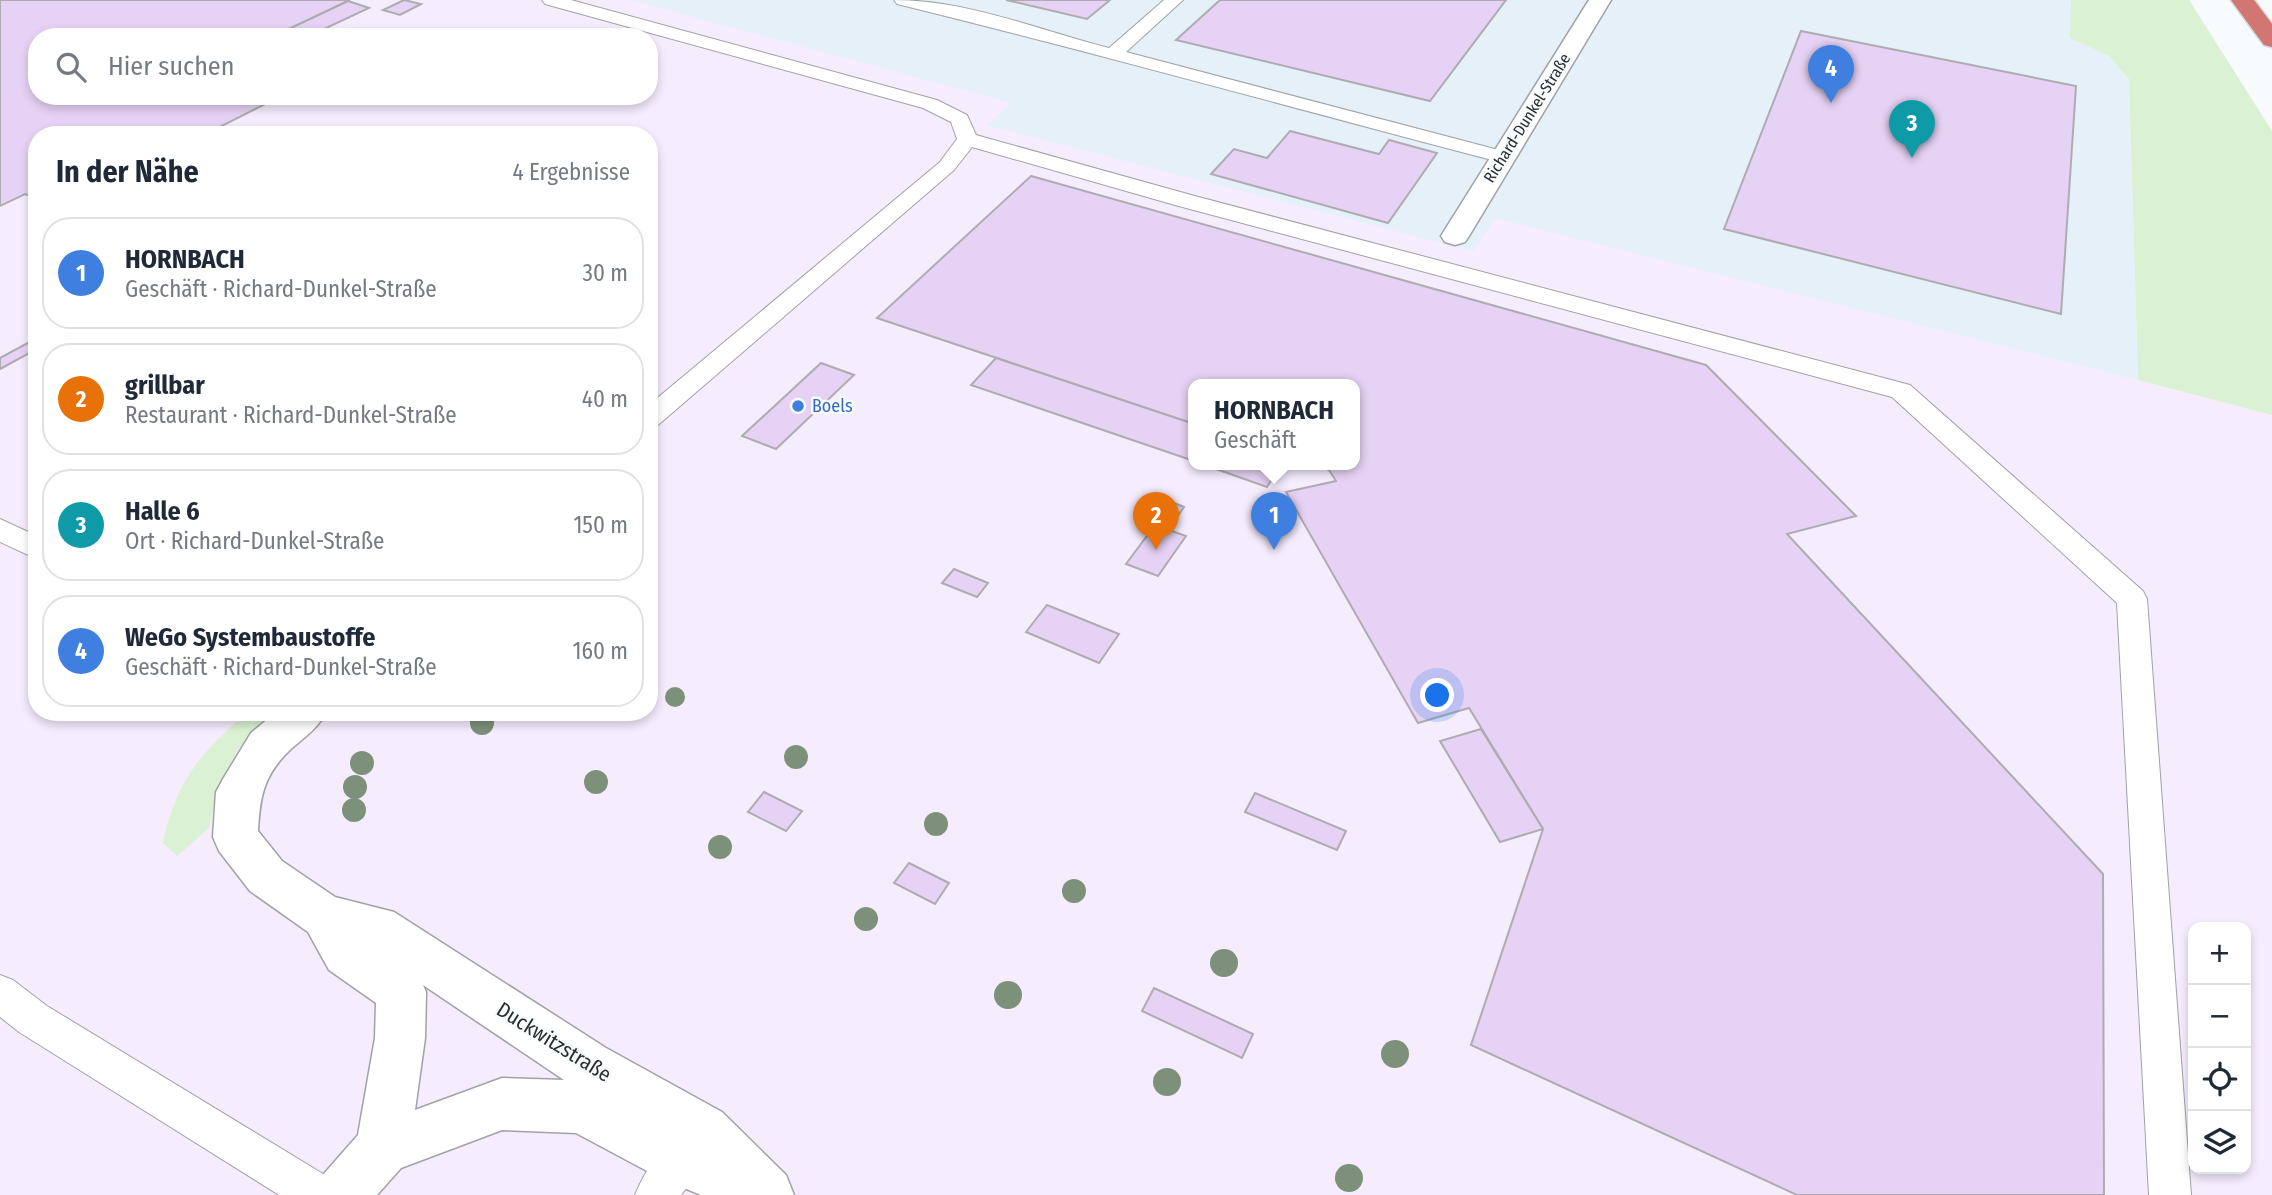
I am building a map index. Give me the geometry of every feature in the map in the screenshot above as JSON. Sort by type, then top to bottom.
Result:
[{"type":"highway","points":[[2242,0],[2272,40]]},
{"type":"street","name":"Richard-Dunkel-Straße","points":[[1455,236],[1600,0]]},
{"type":"street","name":"Duckwitzstraße","points":[[294,721],[266,746],[238,792],[235,837],[266,876],[325,917],[377,929],[589,1066],[703,1131],[767,1195]]},
{"type":"street","name":"Duckwitzstraße","points":[[325,917],[346,954],[401,992],[400,1038],[383,1148]]},
{"type":"street","name":"Duckwitzstraße","points":[[341,1195],[383,1148],[502,1104],[580,1107],[668,1178],[767,1195]]},
{"type":"lane","points":[[551,0],[653,28]]},
{"type":"lane","points":[[903,0],[1001,23],[1112,55],[1503,157]]},
{"type":"lane","points":[[1112,55],[1174,0]]},
{"type":"lane","points":[[658,29],[930,104],[960,119],[967,139]]},
{"type":"lane","points":[[658,411],[947,166],[967,139]]},
{"type":"lane","points":[[967,139],[1182,200],[1901,391],[2132,598],[2170,1195]]},
{"type":"lane","points":[[0,529],[28,544]]},
{"type":"lane","points":[[0,993],[33,1019],[318,1195]]},
{"type":"lane","points":[[502,1104],[589,1066]]},
{"type":"shaded area","points":[[0,0],[2071,0],[2138,380],[2272,415],[2272,1195],[0,1195]]},
{"type":"shaded area","points":[[630,0],[2071,0],[2070,38],[2109,56],[2129,79],[2138,380],[1496,218],[1473,251],[986,125],[1012,103]]},
{"type":"green space","points":[[2071,0],[2189,0],[2272,131],[2272,415],[2138,380],[2129,79],[2109,56],[2070,38]]},
{"type":"green space","points":[[238,721],[269,721],[238,749],[217,792],[209,828],[177,856],[163,843],[168,821],[183,785],[217,741]]},
{"type":"building","points":[[0,0],[348,1],[291,28],[28,28],[28,105],[263,105],[222,126],[28,126],[28,195],[0,206]]},
{"type":"building","points":[[404,0],[421,4],[400,15],[383,10]]},
{"type":"building","points":[[1006,0],[1110,0],[1087,19]]},
{"type":"building","points":[[1220,0],[1506,0],[1430,101],[1176,40]]},
{"type":"building","points":[[348,1],[369,8],[326,28],[291,28]]},
{"type":"building","points":[[1801,31],[2076,86],[2061,314],[1724,229]]},
{"type":"building","points":[[1290,131],[1379,154],[1389,140],[1437,153],[1388,223],[1211,174],[1234,149],[1267,158]]},
{"type":"building","points":[[1031,176],[1706,365],[1856,516],[1787,534],[2103,874],[2104,1195],[1797,1195],[1471,1045],[1543,829],[1469,708],[1418,723],[1286,492],[1336,481],[1329,470],[1360,470],[1360,379],[1188,379],[1188,422],[877,318]]},
{"type":"building","points":[[28,343],[28,354],[0,369],[0,358]]},
{"type":"building","points":[[996,358],[1188,422],[1188,459],[971,385]]},
{"type":"building","name":"Boels","points":[[821,363],[854,375],[776,449],[742,436]]},
{"type":"building","points":[[1219,470],[1277,470],[1267,487]]},
{"type":"building","points":[[1167,500],[1184,507],[1173,523],[1155,517]]},
{"type":"building","points":[[1155,525],[1186,536],[1158,576],[1126,564]]},
{"type":"building","points":[[954,569],[988,583],[977,597],[942,583]]},
{"type":"building","points":[[1047,605],[1119,634],[1099,663],[1026,632]]},
{"type":"building","points":[[1481,729],[1543,829],[1500,842],[1440,741]]},
{"type":"building","points":[[764,792],[802,811],[786,831],[748,812]]},
{"type":"building","points":[[1255,793],[1346,831],[1337,850],[1245,812]]},
{"type":"building","points":[[909,863],[949,883],[935,904],[894,883]]},
{"type":"building","points":[[1154,988],[1253,1034],[1242,1058],[1142,1011]]},
{"type":"place","name":"WeGo Systembaustoffe","points":[[1831,103]]},
{"type":"place","name":"Halle 6","points":[[1912,158]]},
{"type":"place","name":"Boels","points":[[798,406]]},
{"type":"place","name":"grillbar","points":[[1156,550]]},
{"type":"place","name":"HORNBACH","points":[[1274,550]]}]
